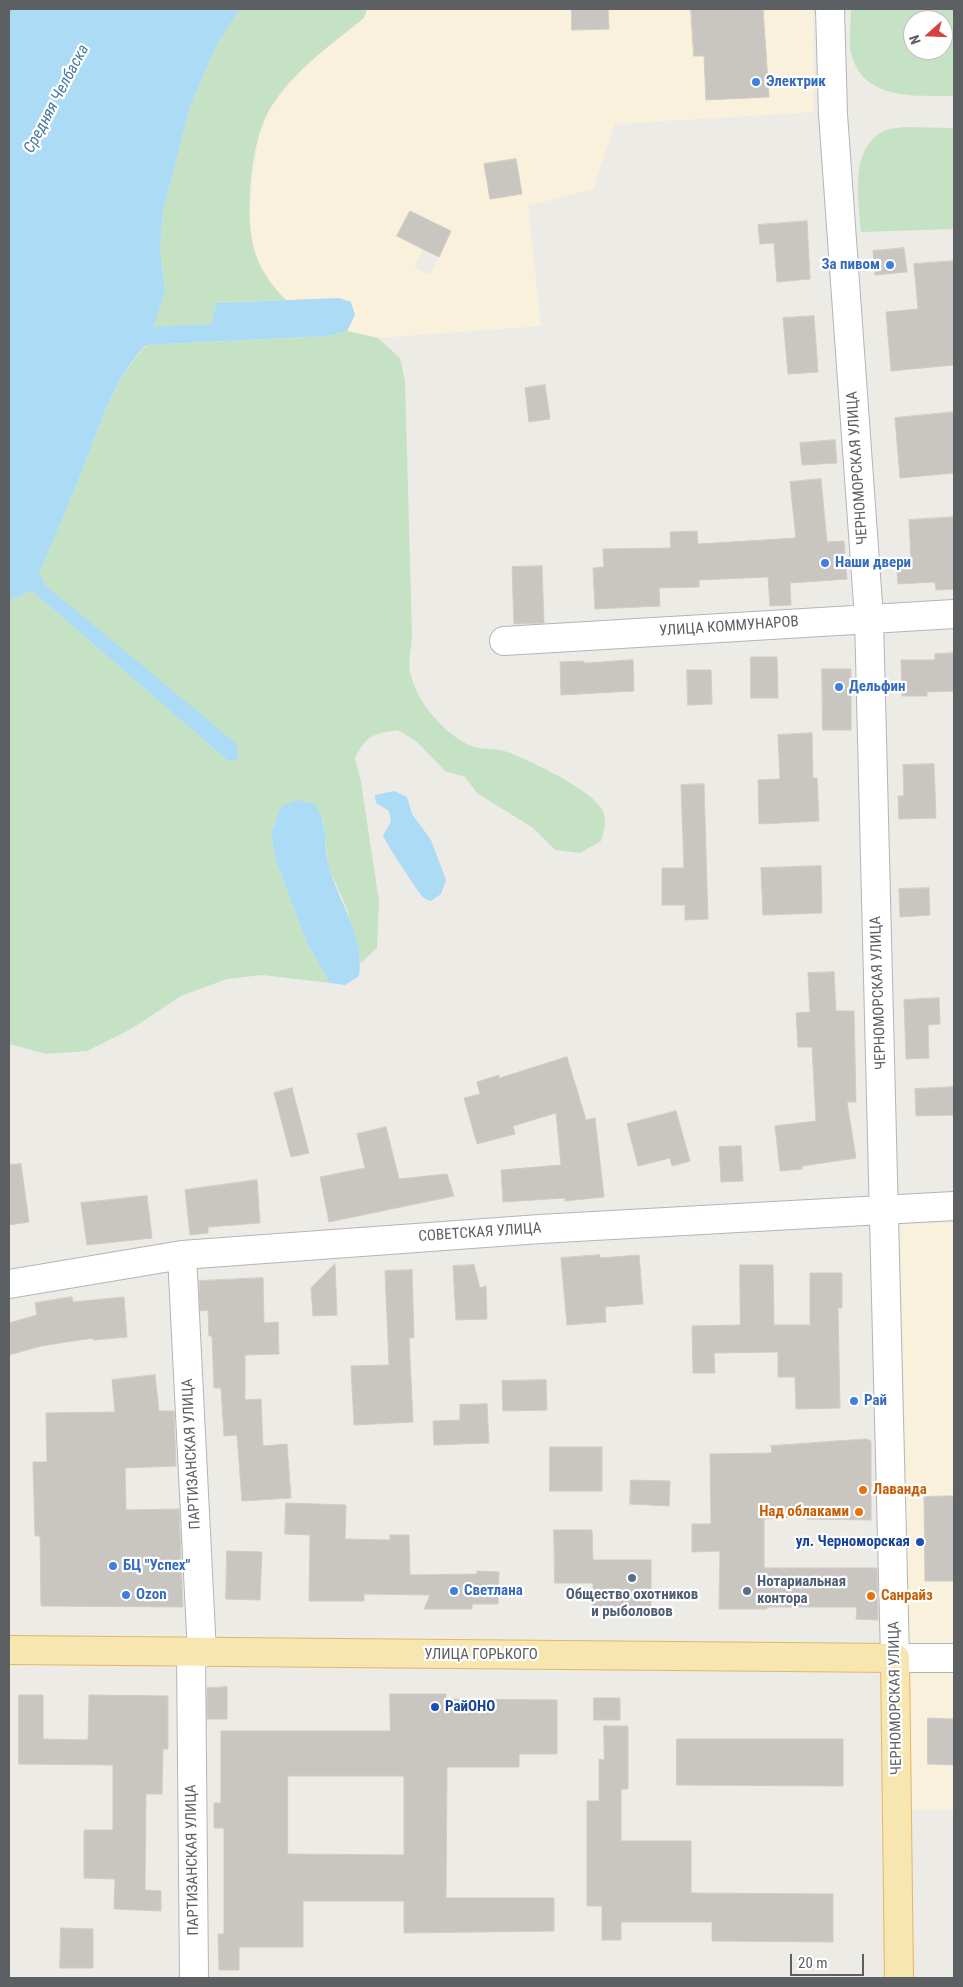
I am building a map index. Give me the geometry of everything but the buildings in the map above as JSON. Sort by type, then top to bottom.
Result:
[{"type":"main road","name":"УЛИЦА ГОРЬКОГО","points":[[9,1650],[895,1658]]},
{"type":"main road","name":"ЧЕРНОМОРСКАЯ УЛИЦА","points":[[895,1658],[899,1978]]},
{"type":"street","name":"ЧЕРНОМОРСКАЯ УЛИЦА","points":[[830,9],[833,114],[869,618],[895,1658]]},
{"type":"street","name":"УЛИЦА КОММУНАРОВ","points":[[504,641],[954,614]]},
{"type":"street","name":"СОВЕТСКАЯ УЛИЦА","points":[[9,1284],[182,1255],[540,1229],[954,1206]]},
{"type":"street","name":"ПАРТИЗАНСКАЯ УЛИЦА","points":[[182,1255],[196,1653],[194,1978]]},
{"type":"street","name":"УЛИЦА ГОРЬКОГО","points":[[895,1658],[954,1658]]},
{"type":"shaded area","points":[[367,9],[813,9],[814,112],[615,124],[593,189],[528,206],[541,326],[378,338],[347,331],[355,315],[339,298],[286,300],[273,288],[257,259],[249,226],[253,173],[259,136],[270,108],[307,62],[364,18]],"holes":[[[410,211],[451,231],[430,275],[414,267],[423,249],[398,236]]]},
{"type":"shaded area","points":[[954,1223],[954,1645],[909,1644],[900,1224]]},
{"type":"shaded area","points":[[910,1672],[954,1672],[954,1810],[912,1810]]},
{"type":"green space","points":[[240,9],[367,9],[364,18],[314,59],[280,94],[264,121],[258,139],[253,160],[251,182],[250,226],[253,245],[263,271],[286,300],[216,303],[212,324],[152,328],[165,292],[160,249],[163,211],[190,107],[217,44]]},
{"type":"green space","points":[[851,9],[954,9],[954,96],[906,95],[890,92],[876,86],[864,78],[855,65],[850,48]]},
{"type":"green space","points":[[905,127],[954,128],[954,229],[861,232],[858,190],[861,161],[866,149],[874,138],[886,130]]},
{"type":"green space","points":[[347,331],[378,338],[400,358],[405,381],[412,634],[409,666],[420,697],[441,725],[469,745],[505,751],[520,757],[587,794],[603,811],[605,826],[601,841],[580,853],[555,850],[533,828],[477,793],[465,777],[445,771],[417,742],[398,730],[382,733],[367,740],[355,758],[361,782],[379,901],[377,948],[361,963],[347,909],[328,866],[323,818],[281,806],[271,834],[276,861],[307,943],[330,983],[262,975],[227,979],[181,996],[131,1029],[87,1051],[46,1054],[9,1044],[9,603],[14,598],[32,591],[228,761],[238,759],[45,585],[38,573],[69,504],[114,392],[134,359],[147,345],[328,336]]},
{"type":"water","name":"Средняя Челбаска","points":[[9,9],[240,9],[217,44],[190,107],[163,211],[160,249],[165,292],[153,327],[212,324],[216,303],[339,298],[351,302],[355,315],[347,331],[328,336],[146,345],[123,375],[106,409],[69,504],[39,573],[45,585],[237,744],[238,759],[228,761],[32,591],[14,598],[9,603]]},
{"type":"water","points":[[394,791],[407,797],[412,814],[431,840],[446,880],[441,894],[431,901],[421,895],[383,835],[391,822],[389,811],[376,803],[375,795]]},
{"type":"water","points":[[297,800],[315,804],[320,813],[323,821],[329,867],[355,934],[360,962],[359,976],[345,985],[330,983],[307,943],[276,861],[271,834],[281,806]]},
{"type":"place","name":"Электрик","points":[[756,82]]},
{"type":"place","name":"За пивом","points":[[890,265]]},
{"type":"place","name":"Наши двери","points":[[825,563]]},
{"type":"place","name":"Дельфин","points":[[839,687]]},
{"type":"place","name":"Рай","points":[[854,1401]]},
{"type":"place","name":"Лаванда","points":[[863,1490]]},
{"type":"place","name":"Над облаками","points":[[859,1512]]},
{"type":"place","name":"ул. Черноморская","points":[[920,1542]]},
{"type":"place","name":"БЦ \"Успех\"","points":[[113,1566]]},
{"type":"place","name":"Общество охотников и рыболовов","points":[[632,1578]]},
{"type":"place","name":"Светлана","points":[[454,1591]]},
{"type":"place","name":"Нотариальная контора","points":[[747,1591]]},
{"type":"place","name":"Ozon","points":[[126,1595]]},
{"type":"place","name":"Санрайз","points":[[871,1596]]},
{"type":"place","name":"РайОНО","points":[[435,1707]]}]
